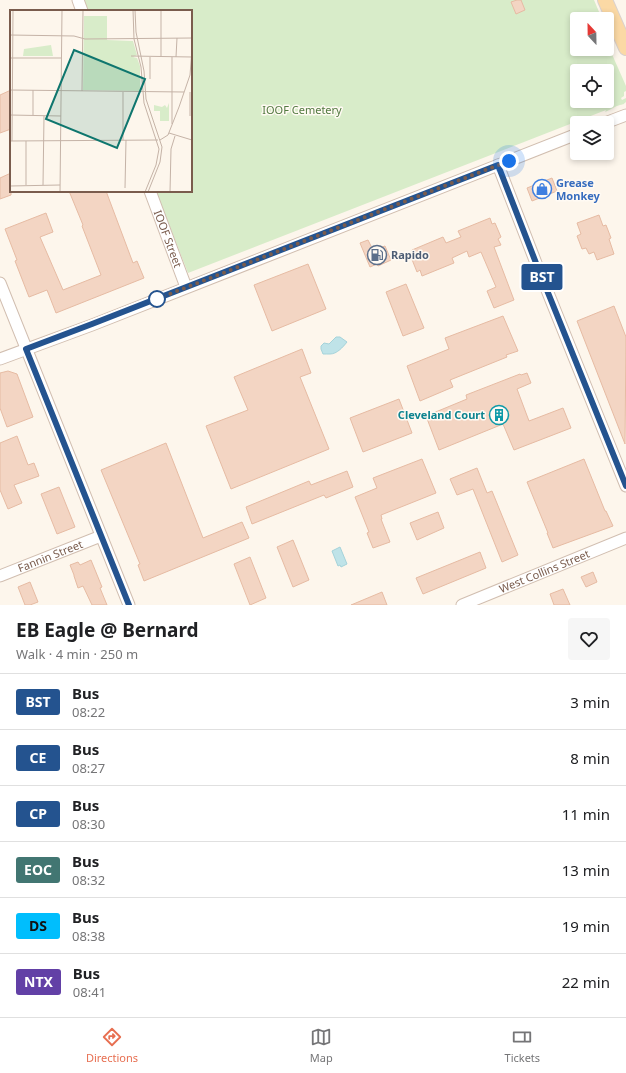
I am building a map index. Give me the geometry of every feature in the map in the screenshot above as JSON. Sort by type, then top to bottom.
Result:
[{"type":"main road","points":[[605,0],[626,48]]},
{"type":"street","points":[[78,0],[82,10]]},
{"type":"street","points":[[614,120],[626,115]]},
{"type":"street","points":[[0,359],[570,137]]},
{"type":"street","points":[[498,165],[626,486]]},
{"type":"street","name":"IOOF Street","points":[[150,192],[186,287]]},
{"type":"street","points":[[0,283],[128,605]]},
{"type":"street","name":"Fannin Street","points":[[0,576],[101,536]]},
{"type":"street","name":"West Collins Street","points":[[462,605],[626,538]]},
{"type":"green space","name":"IOOF Cemetery","points":[[84,0],[594,0],[599,12],[570,12],[570,56],[613,56],[626,86],[624,96],[621,98],[622,100],[626,98],[626,102],[614,107],[614,64],[570,64],[570,108],[612,108],[605,112],[606,110],[591,116],[570,116],[570,124],[188,273],[156,192],[192,192],[192,10],[88,10]]},
{"type":"water","points":[[336,337],[340,337],[347,342],[335,353],[323,354],[321,346],[324,343],[329,344]]},
{"type":"water","points":[[340,547],[347,564],[341,567],[340,565],[338,566],[332,551]]},
{"type":"building","points":[[521,0],[525,10],[516,14],[511,2]]},
{"type":"building","points":[[10,90],[10,129],[0,133],[0,95]]},
{"type":"building","points":[[10,173],[11,195],[0,199],[0,178]]},
{"type":"building","name":"Grease Monkey","points":[[552,178],[557,191],[532,201],[527,188]]},
{"type":"building","points":[[69,192],[106,192],[133,263],[137,261],[144,278],[56,313],[47,290],[29,297],[15,261],[17,260],[5,229],[46,213],[53,232],[40,237],[63,290],[101,275],[82,226],[83,225]]},
{"type":"building","points":[[599,215],[603,226],[606,225],[611,238],[609,239],[614,254],[597,260],[594,252],[589,254],[586,248],[582,249],[577,236],[581,234],[577,223]]},
{"type":"building","points":[[490,218],[492,224],[495,223],[501,237],[498,239],[501,245],[494,247],[514,300],[494,308],[487,291],[496,287],[481,252],[469,257],[467,251],[452,258],[454,263],[422,276],[420,270],[417,272],[411,257],[414,255],[412,250],[443,237],[446,243],[461,237],[458,231]]},
{"type":"building","name":"Rapido","points":[[368,240],[373,250],[385,246],[391,260],[378,266],[377,264],[370,267],[360,243]]},
{"type":"building","points":[[308,264],[326,309],[272,331],[254,285]]},
{"type":"building","points":[[406,284],[424,328],[403,336],[386,292]]},
{"type":"building","points":[[614,306],[626,337],[625,444],[577,321]]},
{"type":"building","points":[[503,316],[518,351],[506,355],[507,357],[450,380],[453,387],[420,401],[407,366],[449,349],[445,338]]},
{"type":"building","points":[[302,349],[311,373],[300,377],[329,449],[231,489],[206,426],[248,410],[234,377]]},
{"type":"building","points":[[8,371],[17,374],[33,417],[7,427],[0,408],[0,373]]},
{"type":"building","points":[[527,373],[531,383],[517,389],[529,421],[563,408],[571,428],[514,450],[503,424],[439,450],[426,416],[467,399],[466,395],[520,374]]},
{"type":"building","points":[[399,399],[412,433],[363,452],[350,418]]},
{"type":"building","points":[[17,436],[28,465],[34,463],[39,476],[14,485],[22,503],[8,509],[0,490],[0,443]]},
{"type":"building","points":[[166,443],[203,538],[242,522],[249,538],[144,581],[138,565],[140,564],[101,470]]},
{"type":"building","points":[[422,459],[436,493],[381,515],[381,519],[390,542],[373,548],[367,533],[369,532],[355,497],[377,488],[373,478]]},
{"type":"building","points":[[584,459],[605,511],[613,526],[553,548],[527,482]]},
{"type":"building","points":[[477,468],[487,493],[492,491],[518,555],[502,562],[473,489],[457,495],[450,479]]},
{"type":"building","points":[[347,471],[353,487],[326,498],[324,495],[252,524],[246,507],[309,481],[311,485]]},
{"type":"building","points":[[59,487],[75,527],[57,534],[41,494]]},
{"type":"building","points":[[438,512],[444,528],[417,540],[410,523]]},
{"type":"building","points":[[293,540],[309,580],[293,587],[277,547]]},
{"type":"building","points":[[480,552],[486,568],[423,594],[416,578]]},
{"type":"building","points":[[250,557],[266,598],[250,605],[234,564]]},
{"type":"building","points":[[91,560],[102,587],[100,588],[107,605],[92,605],[83,586],[78,588],[70,565],[78,562],[80,565]]},
{"type":"building","points":[[593,572],[597,582],[586,587],[581,577]]},
{"type":"building","points":[[30,582],[38,602],[25,605],[18,587]]},
{"type":"building","points":[[563,589],[570,605],[554,605],[550,594]]},
{"type":"building","points":[[382,592],[387,605],[351,605]]},
{"type":"bus line","name":"BST","points":[[129,605],[26,349],[498,165],[626,486]]},
{"type":"place","name":"Grease Monkey","points":[[542,189]]},
{"type":"place","name":"Rapido","points":[[377,255]]},
{"type":"place","name":"Cleveland Court","points":[[499,415]]},
{"type":"route","points":[[157,299],[509,161]]}]
